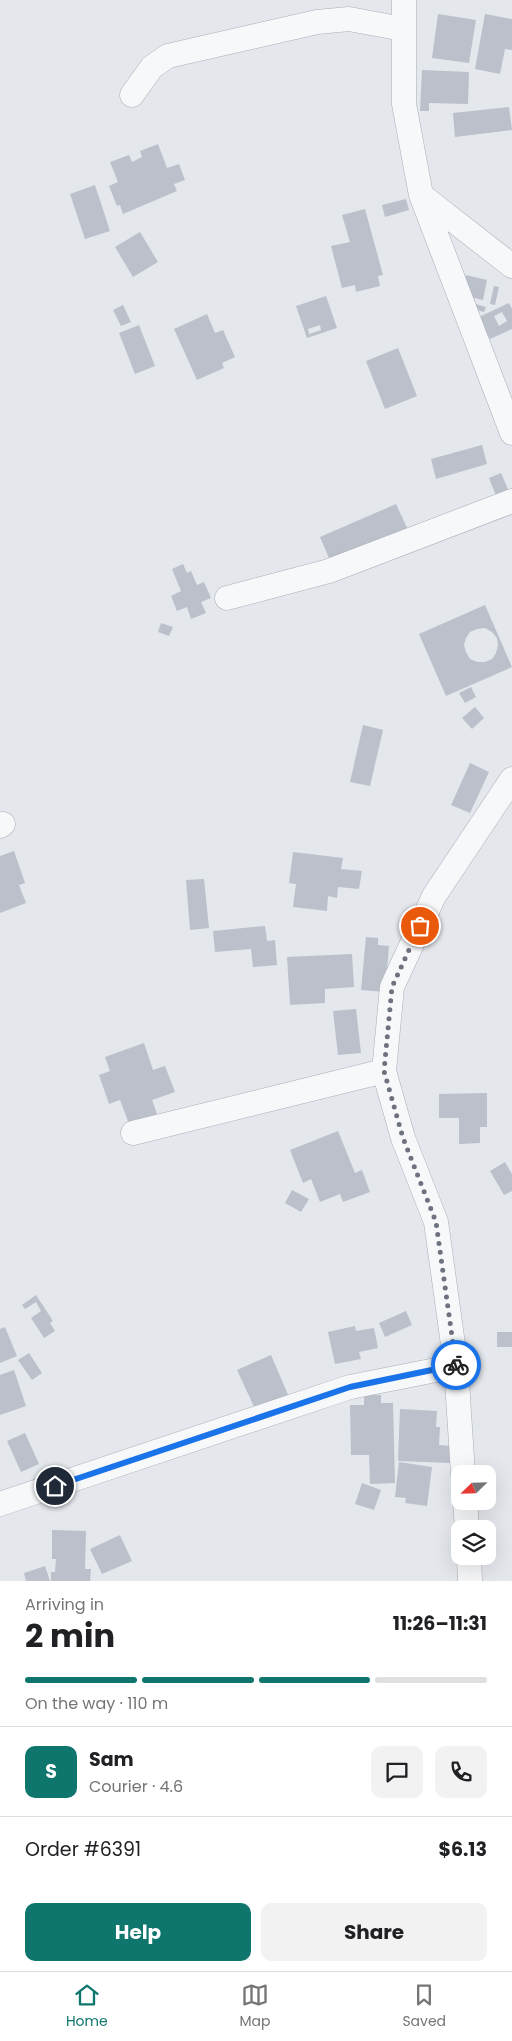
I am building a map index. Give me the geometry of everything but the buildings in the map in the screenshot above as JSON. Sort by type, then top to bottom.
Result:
[{"type":"street","points":[[404,0],[404,104],[421,195],[512,433]]},
{"type":"street","points":[[132,95],[152,67],[168,56],[316,22],[349,19],[403,29]]},
{"type":"street","points":[[421,195],[512,266]]},
{"type":"street","points":[[227,598],[329,571],[512,501]]},
{"type":"street","points":[[462,1465],[456,1366],[436,1222],[403,1138],[384,1071],[392,987],[434,896],[512,779]]},
{"type":"street","points":[[133,1133],[384,1071]]},
{"type":"street","points":[[0,1504],[350,1387],[456,1366]]},
{"type":"street","points":[[469,1565],[470,1581]]},
{"type":"way so far","points":[[420,926],[392,987],[384,1071],[403,1138],[436,1222],[456,1365]]},
{"type":"route","points":[[55,1486],[350,1387],[456,1365]]}]
